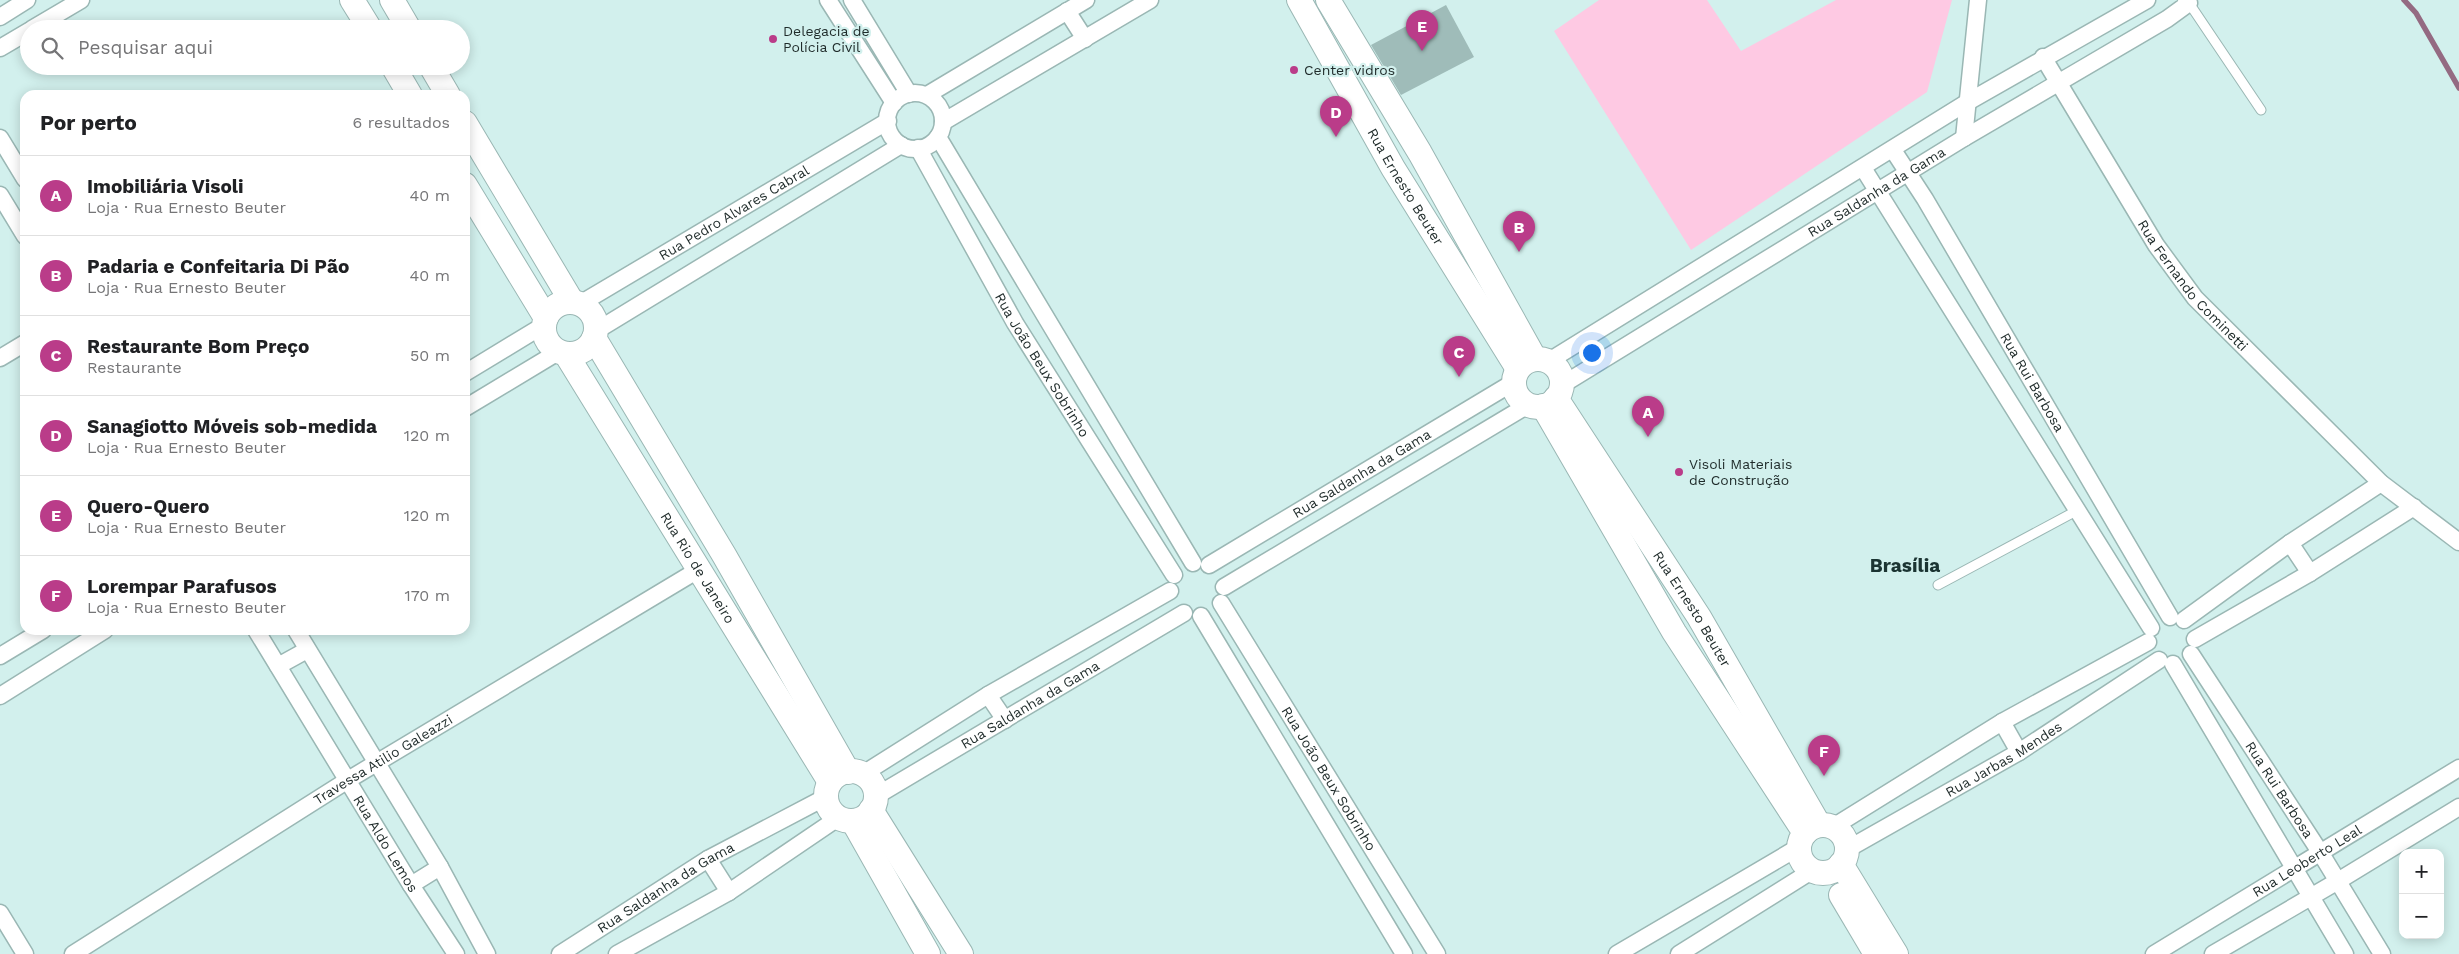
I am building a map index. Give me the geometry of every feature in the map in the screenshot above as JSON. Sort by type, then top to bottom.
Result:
[{"type":"main road","points":[[352,0],[364,20]]},
{"type":"main road","points":[[392,0],[404,20]]},
{"type":"main road","name":"Rua Ernesto Beuter","points":[[1299,0],[1393,168],[1529,368]]},
{"type":"main road","name":"Rua Ernesto Beuter","points":[[1328,0],[1420,152],[1529,368]]},
{"type":"main road","points":[[398,75],[407,90]]},
{"type":"main road","points":[[436,75],[445,90]]},
{"type":"main road","points":[[470,131],[576,303],[592,315],[595,334],[583,351],[562,353],[547,341],[545,321],[470,194]]},
{"type":"main road","points":[[545,321],[557,306],[576,303]]},
{"type":"main road","name":"Rua Rio de Janeiro","points":[[595,334],[706,525],[842,781]]},
{"type":"main road","name":"Rua Rio de Janeiro","points":[[562,353],[698,570],[842,781]]},
{"type":"main road","points":[[1529,368],[1559,371],[1547,398],[1518,396],[1529,368]]},
{"type":"main road","name":"Rua Ernesto Beuter","points":[[1547,398],[1674,632],[1814,833]]},
{"type":"main road","points":[[680,540],[706,525]]},
{"type":"main road","points":[[860,811],[874,787],[842,781],[827,805],[860,811],[961,954]]},
{"type":"main road","points":[[860,811],[928,954]]},
{"type":"main road","points":[[1876,954],[1832,864],[1843,837],[1814,833],[1802,861],[1832,864],[1896,954]]},
{"type":"street","points":[[0,16],[27,0]]},
{"type":"street","points":[[47,20],[81,0]]},
{"type":"street","points":[[828,0],[894,103]]},
{"type":"street","points":[[852,0],[909,94]]},
{"type":"street","points":[[927,96],[1086,0]]},
{"type":"street","points":[[941,129],[939,106],[927,96],[909,94],[894,103],[888,121],[889,130],[894,139],[902,145],[918,148],[926,146],[941,129],[1150,0]]},
{"type":"street","points":[[1964,138],[1966,103],[1978,0]]},
{"type":"street","name":"Rua Saldanha da Gama","points":[[1201,564],[1893,150],[2043,57],[2147,0]]},
{"type":"street","name":"Rua Saldanha da Gama","points":[[1224,587],[1547,398],[1964,138],[2167,18],[2187,2]]},
{"type":"street","points":[[1067,11],[1085,39]]},
{"type":"street","points":[[0,48],[20,36]]},
{"type":"street","name":"Rua Fernando Cominetti","points":[[2043,57],[2156,245],[2195,298],[2381,483],[2459,542]]},
{"type":"street","name":"Rua Pedro Alvares Cabral","points":[[576,303],[888,121]]},
{"type":"street","name":"Rua João Beux Sobrinho","points":[[941,129],[1201,564]]},
{"type":"street","points":[[0,138],[20,171]]},
{"type":"street","name":"Rua Pedro Alvares Cabral","points":[[595,334],[902,145]]},
{"type":"street","name":"Rua João Beux Sobrinho","points":[[918,148],[1016,323],[1172,583]]},
{"type":"street","name":"Rua Rui Barbosa","points":[[1893,150],[2177,619]]},
{"type":"street","name":"Rua Rui Barbosa","points":[[1863,168],[2078,510],[2150,635]]},
{"type":"street","points":[[0,195],[20,228]]},
{"type":"street","points":[[470,371],[545,321]]},
{"type":"street","points":[[0,358],[20,346]]},
{"type":"street","points":[[470,405],[562,353]]},
{"type":"street","points":[[2381,483],[2177,619],[2156,622],[2150,635],[2153,655],[2166,662],[2180,663],[2193,647],[2414,507]]},
{"type":"street","points":[[2290,543],[2310,573]]},
{"type":"street","points":[[1201,564],[1222,578],[1224,587],[1221,603],[1209,614],[1201,616],[1184,613],[1177,608],[1172,583],[1179,569],[1201,564]]},
{"type":"street","name":"Travessa Atilio Galeazzi","points":[[73,954],[348,780],[698,570]]},
{"type":"street","name":"Rua Saldanha da Gama","points":[[560,954],[708,859],[988,695],[1172,583]]},
{"type":"street","name":"Rua João Beux Sobrinho","points":[[1221,603],[1438,954]]},
{"type":"street","name":"Rua Saldanha da Gama","points":[[617,954],[728,892],[1005,720],[1184,613]]},
{"type":"street","name":"Rua João Beux Sobrinho","points":[[1201,616],[1404,954]]},
{"type":"street","points":[[2177,619],[2190,625],[2193,647]]},
{"type":"street","points":[[0,656],[34,635]]},
{"type":"street","points":[[0,696],[97,635]]},
{"type":"street","name":"Rua Aldo Lemos","points":[[259,635],[410,885],[456,954]]},
{"type":"street","points":[[299,635],[440,867],[487,954]]},
{"type":"street","points":[[1617,954],[1814,833],[2150,635]]},
{"type":"street","name":"Rua Rui Barbosa","points":[[2193,647],[2382,954]]},
{"type":"street","points":[[278,666],[307,650]]},
{"type":"street","name":"Rua Rui Barbosa","points":[[2166,662],[2345,954]]},
{"type":"street","name":"Rua Jarbas Mendes","points":[[1679,954],[2019,752],[2166,662]]},
{"type":"street","points":[[988,695],[1005,720]]},
{"type":"street","points":[[2002,722],[2019,752]]},
{"type":"street","name":"Rua Leoberto Leal","points":[[2154,954],[2292,868],[2459,768]]},
{"type":"street","points":[[2213,954],[2310,898],[2459,806]]},
{"type":"street","points":[[708,859],[728,892]]},
{"type":"street","points":[[410,885],[440,867]]},
{"type":"street","points":[[0,913],[25,954]]},
{"type":"lane","points":[[2187,2],[2261,110]]},
{"type":"lane","points":[[1938,585],[2078,510]]},
{"type":"shaded area","points":[[1599,0],[1707,0],[1741,51],[1836,0],[1952,0],[1927,92],[1691,250],[1554,31]]},
{"type":"building","points":[[1446,5],[1474,57],[1401,95],[1371,45]]},
{"type":"waterway","points":[[2404,0],[2416,13],[2459,88]]},
{"type":"place","name":"Delegacia de Polícia Civil","points":[[773,39]]},
{"type":"place","name":"Quero-Quero","points":[[1422,51]]},
{"type":"place","name":"Center vidros","points":[[1294,70]]},
{"type":"place","name":"Sanagiotto Móveis sob-medida","points":[[1336,137]]},
{"type":"place","name":"Padaria e Confeitaria Di Pão","points":[[1519,252]]},
{"type":"place","name":"Restaurante Bom Preço","points":[[1459,377]]},
{"type":"place","name":"Imobiliária Visoli","points":[[1648,437]]},
{"type":"place","name":"Visoli Materiais de Construção","points":[[1679,472]]},
{"type":"place","name":"Lorempar Parafusos","points":[[1824,776]]},
{"type":"district","name":"Brasília","points":[[1905,565]]}]
